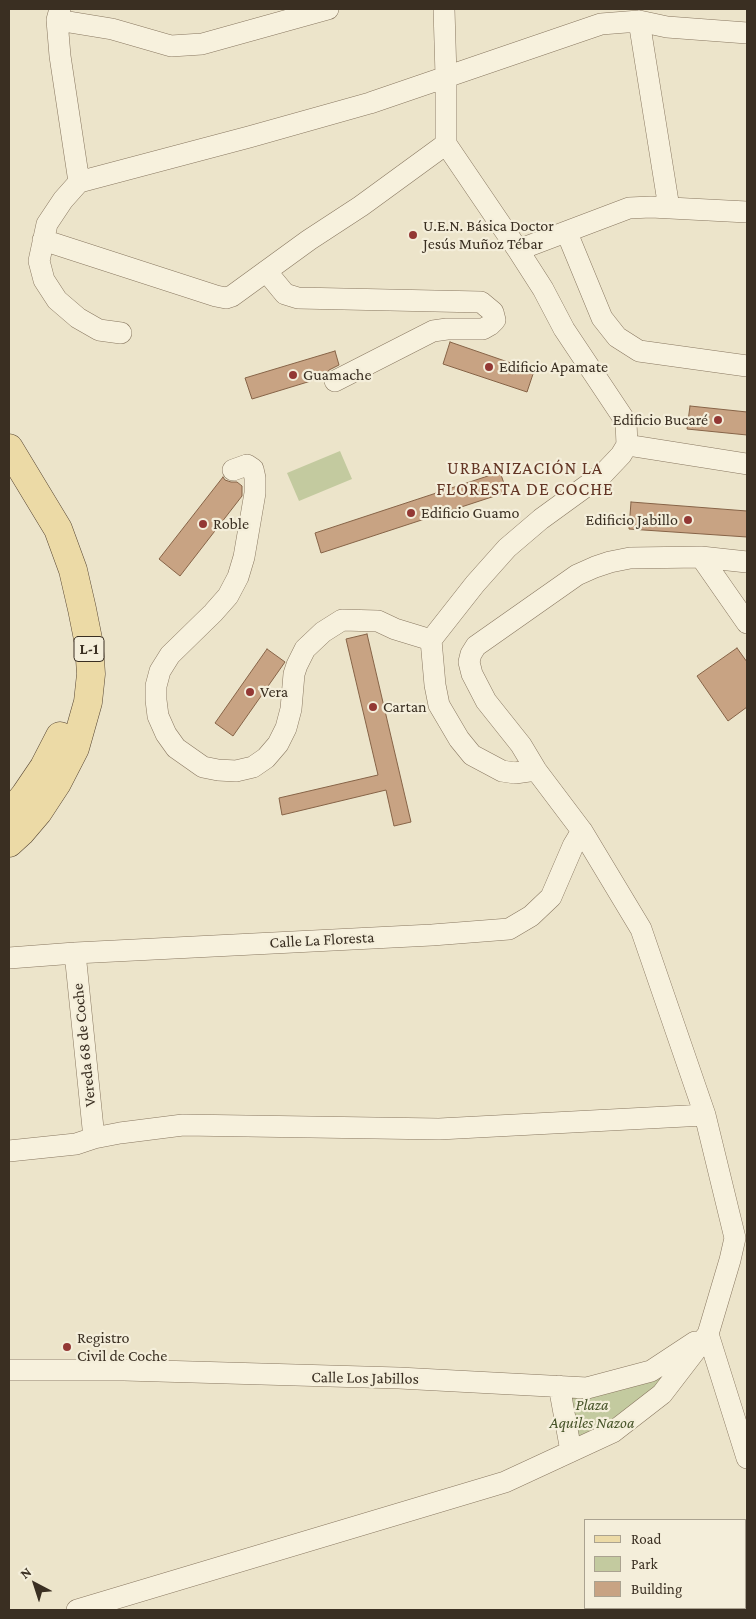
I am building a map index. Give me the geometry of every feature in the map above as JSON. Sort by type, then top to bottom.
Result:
[{"type":"main road","name":"L-1","points":[[9,448],[58,529],[73,570],[89,644],[91,674],[88,702],[75,748],[57,783],[38,812],[9,843]]},
{"type":"main road","name":"L-1","points":[[9,472],[44,531],[58,568],[73,640],[75,668],[73,693],[61,734],[44,767],[9,815]]},
{"type":"street","points":[[79,182],[60,56],[58,14],[171,46],[202,44],[328,9]]},
{"type":"street","points":[[444,9],[446,144],[518,250],[543,289],[564,329],[626,422],[627,445],[621,455],[604,474],[541,519],[507,548],[475,584],[431,640],[435,686],[439,705],[459,739],[472,755],[502,771],[514,773],[536,770]]},
{"type":"street","points":[[639,21],[669,208]]},
{"type":"street","points":[[121,333],[99,330],[78,318],[57,300],[44,280],[39,261],[47,224],[62,200],[79,182],[249,138],[370,103],[601,24],[639,21],[667,26],[747,33]]},
{"type":"street","points":[[43,240],[226,298],[232,296],[361,206],[446,144]]},
{"type":"street","points":[[518,250],[629,208],[747,212]]},
{"type":"street","points":[[567,233],[602,318],[617,338],[639,351],[747,366]]},
{"type":"street","points":[[266,271],[285,294],[298,298],[481,302],[494,312],[495,320],[483,329],[447,329],[433,332],[335,381]]},
{"type":"street","points":[[627,445],[747,464]]},
{"type":"street","points":[[233,470],[247,465],[253,469],[255,478],[255,493],[244,557],[238,577],[228,596],[218,608],[170,655],[160,671],[156,686],[158,716],[166,734],[176,748],[203,767],[218,770],[236,771],[254,766],[266,758],[278,744],[286,728],[291,708],[294,674],[305,649],[323,632],[342,620],[378,621],[395,629],[431,640]]},
{"type":"street","points":[[701,557],[747,623]]},
{"type":"street","points":[[77,1610],[505,1482],[613,1432],[662,1394],[708,1334],[730,1260],[741,1235],[705,1115],[641,930],[582,831],[536,770],[521,745],[495,714],[479,688],[469,662],[476,646],[577,575],[595,567],[630,558],[701,557],[747,562]]},
{"type":"street","name":"Calle La Floresta","points":[[9,958],[432,935],[509,929],[531,916],[551,897],[582,831]]},
{"type":"street","name":"Vereda 68 de Coche","points":[[75,953],[94,1138]]},
{"type":"street","points":[[9,1151],[76,1144],[120,1133],[183,1125],[439,1129],[705,1115]]},
{"type":"street","points":[[708,1334],[747,1458]]},
{"type":"street","name":"Calle Los Jabillos","points":[[9,1370],[124,1370],[399,1378],[587,1388],[651,1371],[708,1334]]},
{"type":"street","points":[[560,1386],[571,1451]]},
{"type":"green space","points":[[340,451],[352,479],[299,501],[287,473]]},
{"type":"green space","name":"Plaza Aquiles Nazoa","points":[[685,1351],[660,1392],[573,1447],[563,1390]]},
{"type":"building","name":"Edificio Apamate","points":[[450,342],[534,371],[527,392],[443,364]]},
{"type":"building","name":"Guamache","points":[[335,351],[339,365],[329,370],[324,377],[252,399],[245,378]]},
{"type":"building","name":"Edificio Bucaré","points":[[690,406],[747,412],[747,435],[687,429]]},
{"type":"building","name":"Edificio Guamo","points":[[500,472],[507,492],[321,553],[315,533]]},
{"type":"building","name":"Roble","points":[[223,477],[225,480],[237,482],[242,486],[242,496],[180,576],[159,559]]},
{"type":"building","name":"Edificio Jabillo","points":[[631,502],[747,511],[747,537],[629,529]]},
{"type":"building","name":"Cartan","points":[[367,634],[411,822],[394,826],[386,790],[282,815],[279,798],[378,775],[346,639]]},
{"type":"building","points":[[737,648],[747,662],[747,707],[728,721],[697,676]]},
{"type":"building","name":"Vera","points":[[267,649],[285,662],[233,736],[215,723]]},
{"type":"place","name":"U.E.N. Básica Doctor Jesús Muñoz Tébar","points":[[413,235]]},
{"type":"place","name":"Edificio Apamate","points":[[489,367]]},
{"type":"place","name":"Guamache","points":[[293,375]]},
{"type":"place","name":"Edificio Bucaré","points":[[718,420]]},
{"type":"place","name":"Edificio Guamo","points":[[411,513]]},
{"type":"place","name":"Edificio Jabillo","points":[[688,520]]},
{"type":"place","name":"Roble","points":[[203,524]]},
{"type":"place","name":"Vera","points":[[250,692]]},
{"type":"place","name":"Cartan","points":[[373,707]]},
{"type":"place","name":"Registro Civil de Coche","points":[[67,1347]]},
{"type":"district","name":"URBANIZACIÓN LA FLORESTA DE COCHE","points":[[525,478]]}]
